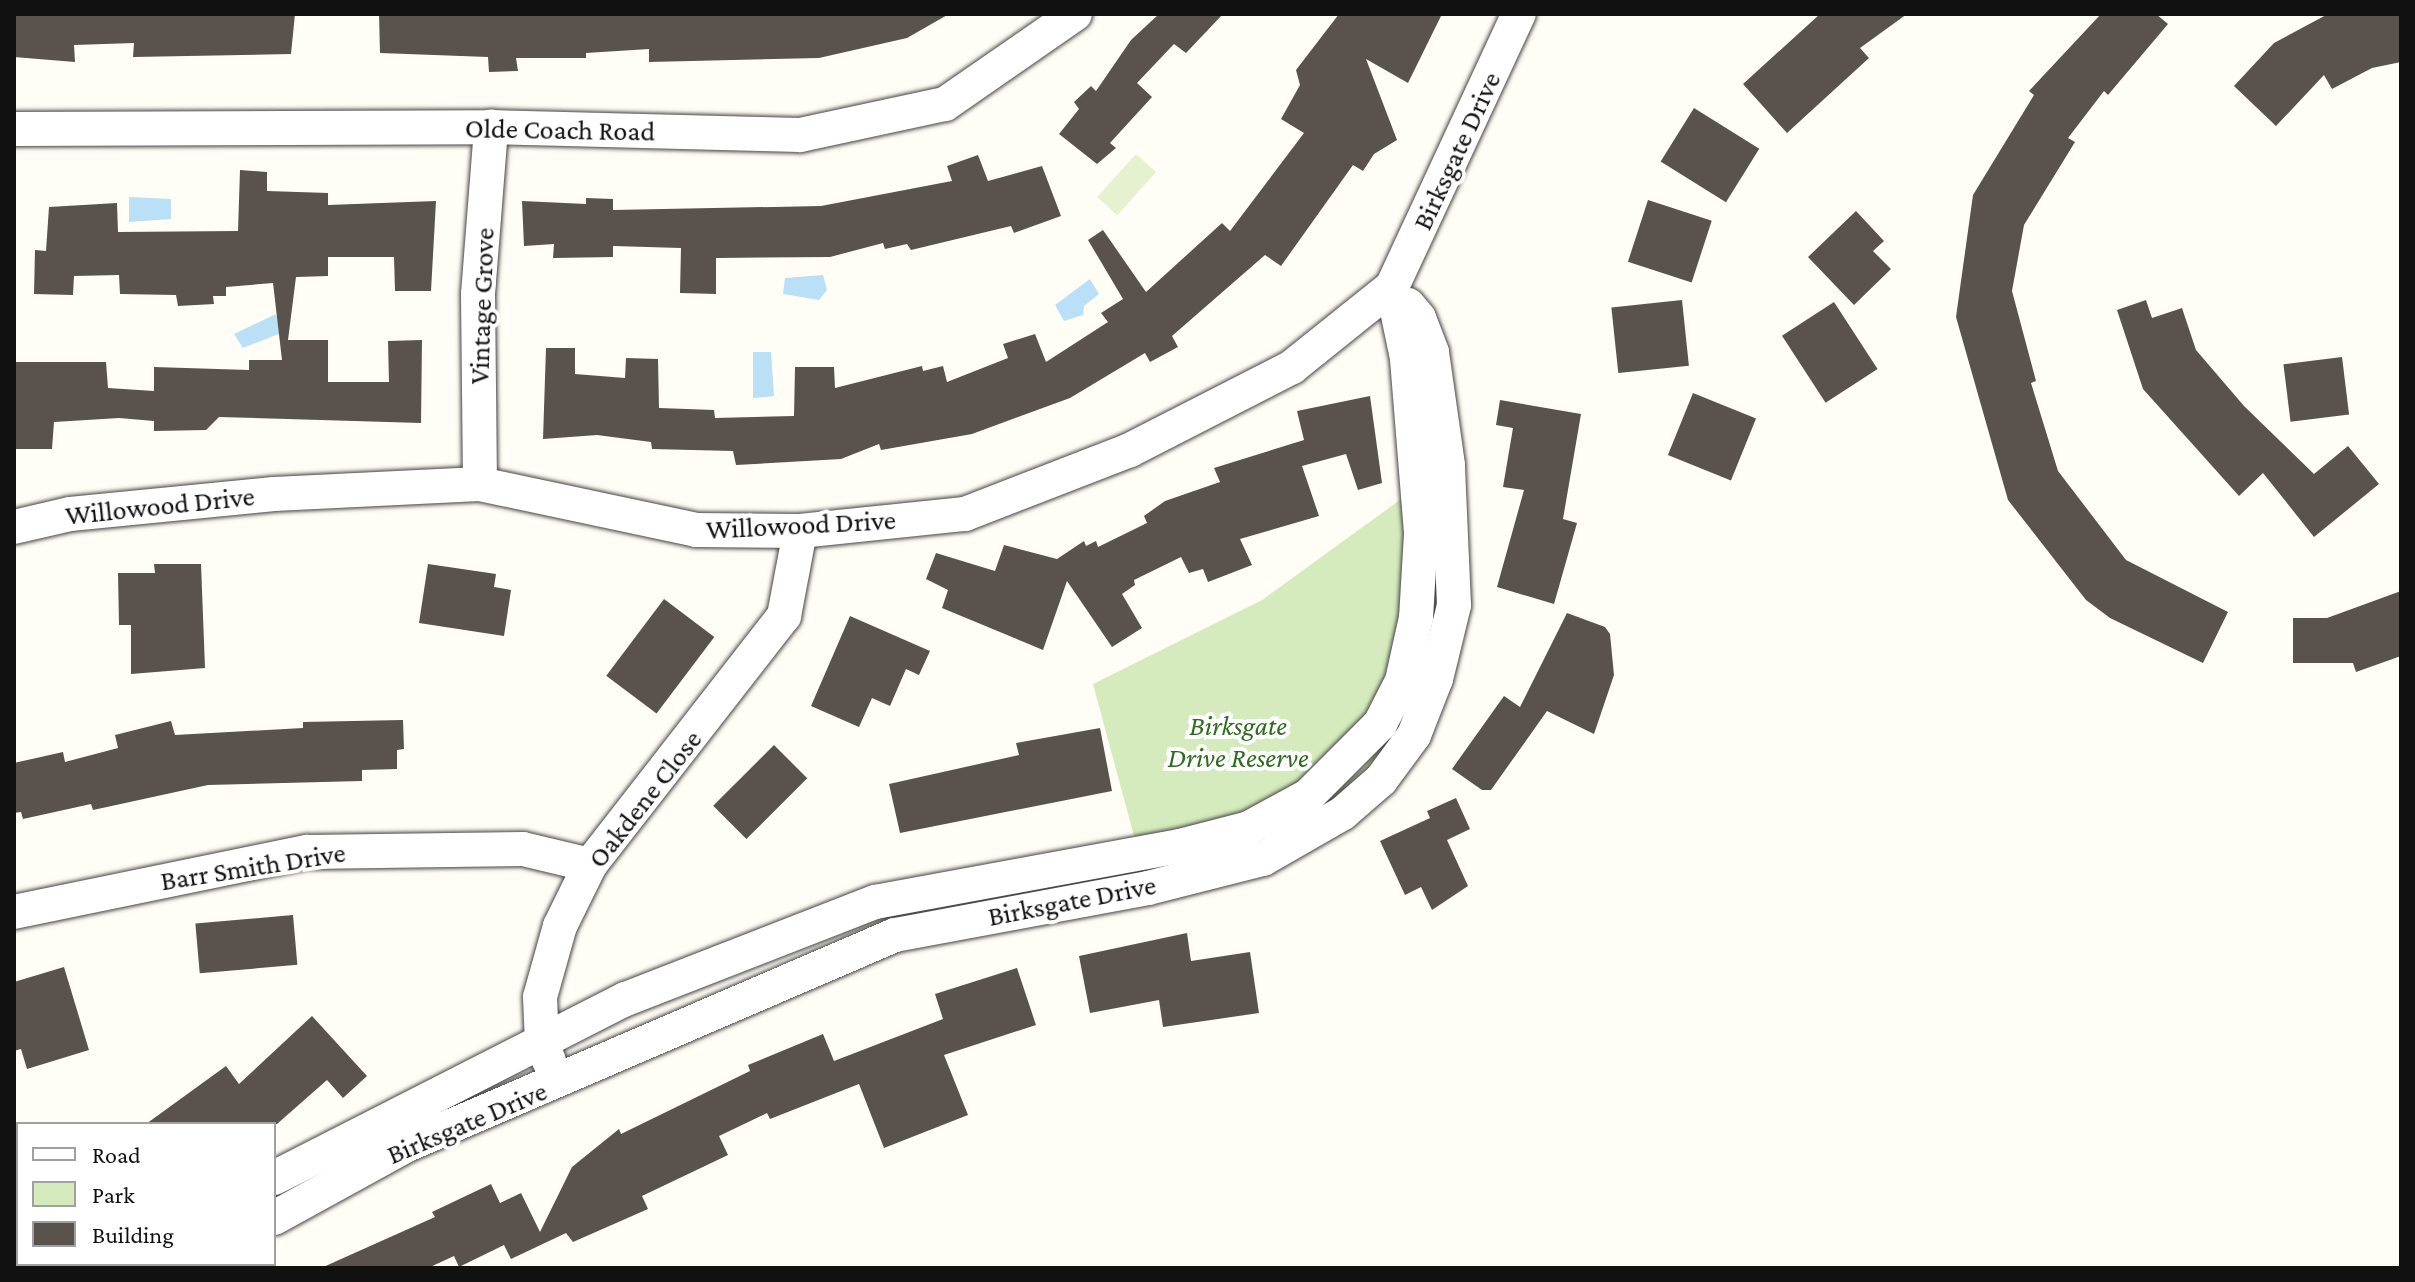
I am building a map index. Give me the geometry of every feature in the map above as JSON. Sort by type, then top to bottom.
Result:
[{"type":"street","name":"Olde Coach Road","points":[[14,129],[491,127],[800,135],[945,104],[1075,14]]},
{"type":"street","name":"Birksgate Drive","points":[[276,1177],[626,999],[875,902],[1180,846],[1249,828],[1308,796],[1380,724],[1402,681],[1416,618],[1421,533],[1413,403],[1402,321],[1392,287],[1519,14]]},
{"type":"street","name":"Vintage Grove","points":[[480,484],[478,294],[491,127]]},
{"type":"street","name":"Birksgate Drive","points":[[276,1217],[407,1145],[557,1084],[773,984],[895,935],[1148,888],[1263,859],[1330,822],[1381,780],[1414,735],[1436,679],[1454,605],[1449,478],[1432,352],[1419,318],[1392,287]]},
{"type":"street","name":"Willowood Drive","points":[[14,527],[70,514],[258,495],[480,484],[696,530],[800,531],[965,514],[1130,450],[1292,367],[1392,287]]},
{"type":"street","name":"Oakdene Close","points":[[557,1084],[542,1043],[542,987],[560,926],[590,865],[784,616],[800,531]]},
{"type":"street","name":"Barr Smith Drive","points":[[14,912],[307,852],[523,849],[590,865]]},
{"type":"green space","points":[[1136,154],[1156,172],[1117,215],[1097,197]]},
{"type":"green space","name":"Birksgate Drive Reserve","points":[[1448,465],[1454,605],[1381,780],[1148,888],[1093,684],[1262,600]]},
{"type":"water","points":[[129,197],[171,199],[171,219],[129,222]]},
{"type":"water","points":[[823,275],[827,290],[819,300],[783,294],[785,278]]},
{"type":"water","points":[[1090,279],[1099,294],[1084,306],[1083,315],[1064,321],[1055,305]]},
{"type":"water","points":[[276,314],[281,333],[243,348],[234,334]]},
{"type":"water","points":[[753,352],[771,352],[774,396],[753,398]]},
{"type":"building","points":[[14,14],[295,14],[291,54],[133,57],[134,43],[74,45],[75,62],[14,57]]},
{"type":"building","points":[[379,14],[949,14],[907,38],[819,58],[649,62],[649,49],[586,53],[586,58],[516,58],[518,71],[489,72],[488,57],[380,53]]},
{"type":"building","points":[[1159,14],[1223,14],[1186,53],[1174,44],[1137,83],[1152,97],[1110,143],[1116,148],[1097,164],[1059,134],[1079,109],[1074,102],[1091,86],[1096,91],[1131,40]]},
{"type":"building","points":[[1339,14],[1442,14],[1408,83],[1366,59],[1397,140],[1374,154],[1363,171],[1353,165],[1281,266],[1265,255],[1172,336],[1178,347],[1150,362],[1145,353],[1070,398],[972,434],[881,450],[879,444],[841,459],[736,465],[733,451],[652,449],[651,442],[597,435],[543,439],[546,348],[575,348],[575,374],[625,378],[626,358],[658,359],[659,408],[714,410],[715,418],[794,416],[795,367],[834,367],[835,388],[922,366],[923,371],[943,366],[947,382],[1008,358],[1003,344],[1035,334],[1046,362],[1108,322],[1101,313],[1123,299],[1088,240],[1103,230],[1146,292],[1222,223],[1230,231],[1304,133],[1281,119],[1300,85],[1296,70]]},
{"type":"building","points":[[1820,14],[1907,14],[1860,48],[1869,58],[1787,133],[1743,84]]},
{"type":"building","points":[[2101,14],[2156,14],[2168,24],[2108,95],[2104,91],[2068,138],[2075,142],[2024,225],[2012,291],[2036,381],[2031,383],[2058,471],[2126,560],[2228,612],[2203,663],[2110,618],[2086,600],[2008,500],[1956,317],[1973,195],[2034,95],[2029,91]]},
{"type":"building","points":[[2328,14],[2401,14],[2401,62],[2372,68],[2332,89],[2324,75],[2276,126],[2234,86],[2274,43]]},
{"type":"building","points":[[1694,108],[1759,149],[1726,202],[1661,161]]},
{"type":"building","points":[[978,155],[988,181],[1042,166],[1061,216],[1014,233],[1011,226],[911,250],[907,244],[885,249],[883,243],[830,257],[716,258],[716,294],[680,293],[681,248],[613,246],[613,257],[553,258],[554,244],[524,246],[522,201],[586,204],[586,198],[613,199],[613,210],[821,206],[952,181],[947,166]]},
{"type":"building","points":[[240,170],[267,172],[267,191],[328,193],[328,205],[436,201],[431,291],[395,291],[394,257],[328,257],[328,276],[296,277],[288,340],[328,340],[328,382],[389,382],[388,341],[422,340],[421,423],[219,417],[206,430],[154,431],[154,421],[119,418],[54,422],[52,449],[14,449],[14,362],[106,362],[108,388],[154,391],[154,367],[249,370],[249,360],[282,360],[273,283],[226,287],[226,296],[213,296],[214,304],[178,306],[176,295],[120,294],[119,275],[74,276],[73,295],[34,294],[35,250],[46,251],[49,207],[117,203],[118,232],[238,231]]},
{"type":"building","points":[[1648,200],[1712,221],[1692,283],[1628,262]]},
{"type":"building","points":[[1856,211],[1884,241],[1873,251],[1891,269],[1854,305],[1808,257]]},
{"type":"building","points":[[1682,300],[1689,366],[1618,373],[1611,307]]},
{"type":"building","points":[[2146,300],[2152,318],[2182,308],[2196,350],[2244,406],[2314,474],[2348,446],[2379,484],[2314,537],[2263,473],[2239,496],[2143,389],[2117,310]]},
{"type":"building","points":[[1834,302],[1878,369],[1826,403],[1782,336]]},
{"type":"building","points":[[2342,357],[2349,415],[2291,422],[2283,364]]},
{"type":"building","points":[[1693,393],[1756,418],[1731,481],[1668,455]]},
{"type":"building","points":[[1370,396],[1382,483],[1358,490],[1346,454],[1302,466],[1319,516],[1240,539],[1252,565],[1208,582],[1203,569],[1189,573],[1181,557],[1134,580],[1135,585],[1122,594],[1142,628],[1112,647],[1067,581],[1043,650],[942,608],[948,590],[926,579],[936,553],[995,571],[1004,545],[1057,559],[1084,541],[1086,546],[1096,541],[1098,547],[1147,523],[1144,516],[1165,501],[1220,482],[1214,468],[1304,440],[1297,411]]},
{"type":"building","points":[[1500,400],[1581,414],[1563,519],[1577,523],[1554,604],[1497,587],[1524,490],[1503,487],[1513,428],[1496,425]]},
{"type":"building","points":[[154,564],[201,564],[205,668],[131,674],[131,625],[119,625],[118,573],[155,573]]},
{"type":"building","points":[[428,564],[496,574],[494,587],[511,590],[504,636],[419,623]]},
{"type":"building","points":[[2401,591],[2401,656],[2356,672],[2353,663],[2293,663],[2293,618],[2327,618]]},
{"type":"building","points":[[664,599],[714,637],[657,714],[606,676]]},
{"type":"building","points":[[1567,613],[1605,627],[1610,634],[1614,675],[1594,734],[1547,711],[1491,790],[1482,790],[1452,769],[1504,696],[1520,707]]},
{"type":"building","points":[[850,616],[930,651],[919,675],[906,669],[890,706],[872,698],[859,727],[811,706]]},
{"type":"building","points":[[403,720],[404,749],[397,750],[397,769],[362,770],[362,781],[208,785],[93,810],[91,804],[23,819],[21,812],[14,813],[14,763],[63,752],[65,762],[118,748],[115,735],[171,721],[175,735],[303,728],[303,722]]},
{"type":"building","points":[[1100,728],[1112,791],[900,833],[889,784],[1019,755],[1016,743]]},
{"type":"building","points":[[774,745],[807,778],[746,839],[713,806]]},
{"type":"building","points":[[1456,798],[1470,829],[1447,840],[1468,886],[1432,910],[1421,887],[1405,895],[1380,841],[1430,818],[1427,811]]},
{"type":"building","points":[[293,915],[297,965],[200,973],[195,924]]},
{"type":"building","points":[[1187,933],[1191,961],[1250,952],[1259,1013],[1163,1027],[1159,1000],[1090,1013],[1079,956]]},
{"type":"building","points":[[64,967],[89,1050],[27,1069],[21,1049],[14,1051],[14,982]]},
{"type":"building","points":[[1017,968],[1036,1025],[944,1055],[968,1115],[884,1148],[859,1084],[770,1119],[767,1113],[719,1136],[728,1155],[642,1196],[648,1209],[573,1242],[566,1233],[511,1259],[504,1245],[459,1267],[454,1256],[428,1268],[321,1268],[435,1217],[432,1212],[491,1184],[500,1203],[521,1193],[540,1232],[572,1167],[619,1129],[621,1134],[750,1071],[748,1065],[823,1034],[834,1061],[943,1019],[935,994]]},
{"type":"building","points":[[312,1016],[367,1076],[343,1098],[327,1080],[277,1124],[149,1122],[226,1066],[239,1084]]}]
